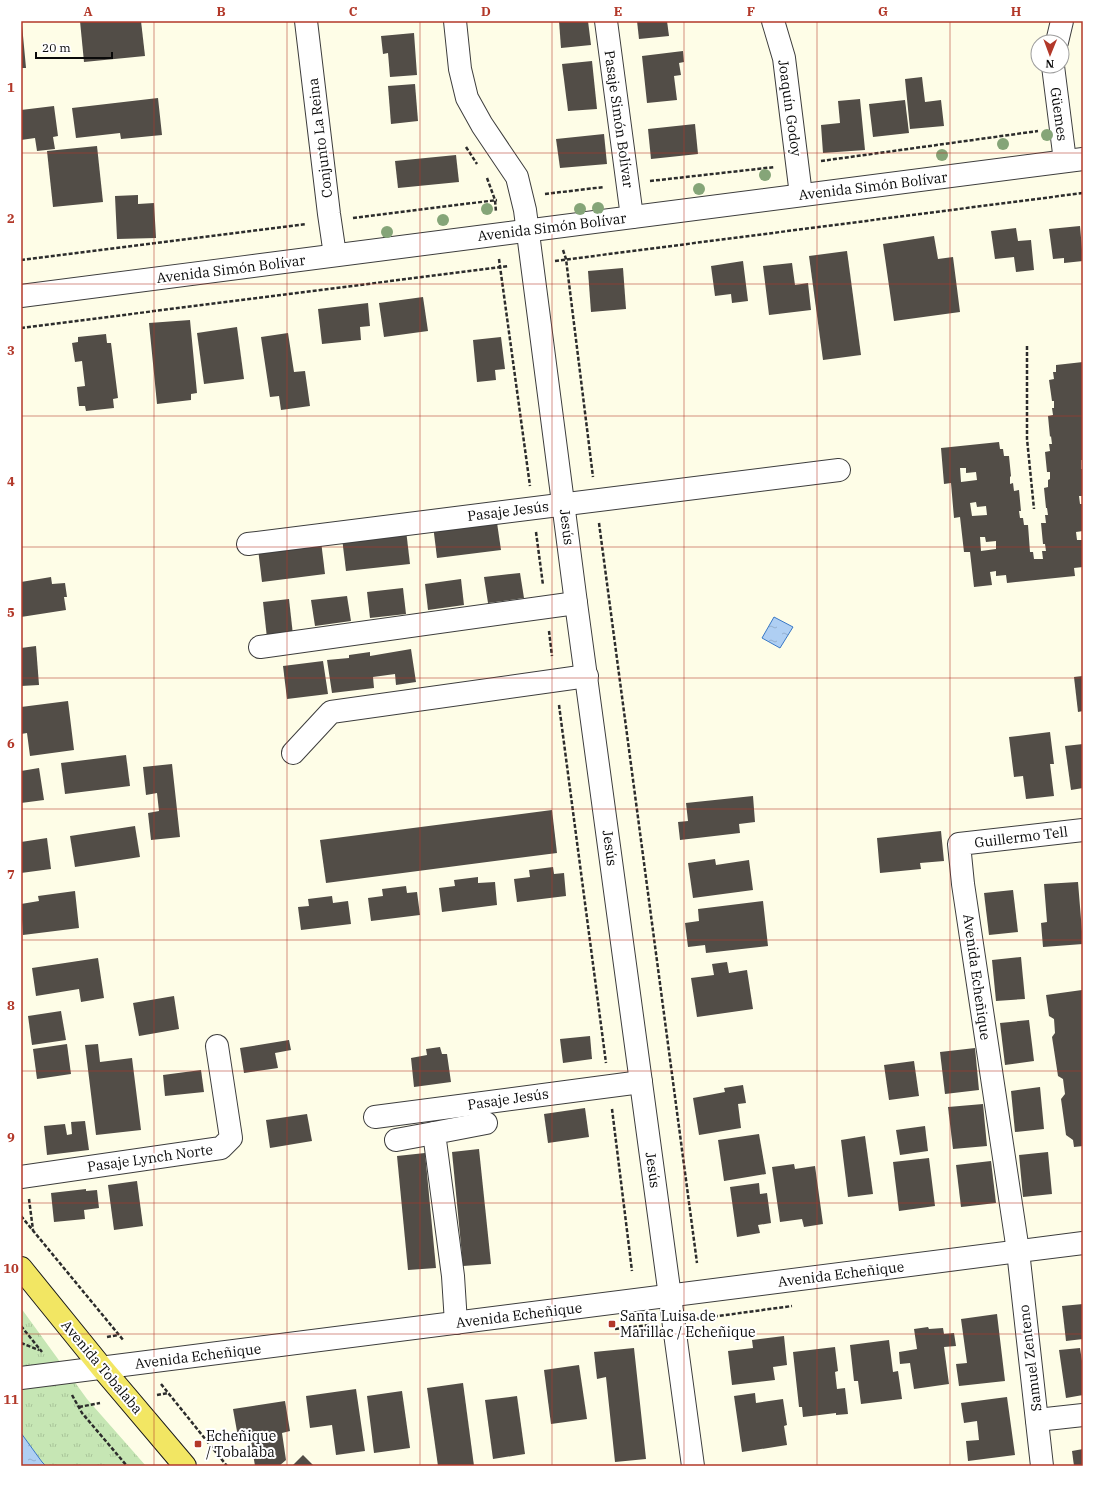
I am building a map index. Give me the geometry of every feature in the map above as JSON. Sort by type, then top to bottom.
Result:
[{"type":"main road","name":"Avenida Tobalaba","points":[[21,1268],[102,1368],[185,1466]]},
{"type":"street","name":"Conjunto La Reina","points":[[306,21],[329,214],[336,255]]},
{"type":"street","name":"Jesús","points":[[455,21],[460,69],[467,98],[482,125],[517,177],[522,197],[693,1466]]},
{"type":"street","name":"Pasaje Simón Bolívar","points":[[606,21],[632,217]]},
{"type":"street","name":"Joaquín Godoy","points":[[773,21],[784,58],[801,195]]},
{"type":"street","points":[[1059,34],[1062,21]]},
{"type":"street","name":"Güemes","points":[[1054,74],[1060,128],[1074,160]]},
{"type":"street","name":"Avenida Simón Bolívar","points":[[21,296],[1074,160]]},
{"type":"street","name":"Pasaje Jesús","points":[[248,544],[839,470]]},
{"type":"street","points":[[260,647],[576,603]]},
{"type":"street","points":[[293,753],[331,712],[587,676]]},
{"type":"street","name":"Guillermo Tell","points":[[959,844],[1083,830]]},
{"type":"street","name":"Avenida Echeñique","points":[[959,844],[1018,1251]]},
{"type":"street","name":"Pasaje Lynch Norte","points":[[21,1177],[222,1148],[231,1138],[217,1046]]},
{"type":"street","name":"Pasaje Jesús","points":[[375,1117],[641,1082]]},
{"type":"street","points":[[396,1140],[486,1123]]},
{"type":"street","points":[[434,1132],[453,1276],[456,1323]]},
{"type":"street","name":"Avenida Echeñique","points":[[21,1378],[1083,1243]]},
{"type":"street","name":"Samuel Zenteno","points":[[1018,1251],[1042,1466]]},
{"type":"street","points":[[1037,1420],[1083,1415]]},
{"type":"path","points":[[628,183],[797,164],[1060,128]]},
{"type":"path","points":[[697,1262],[596,500],[566,259],[1083,193]]},
{"type":"path","points":[[21,328],[500,267],[610,1086],[632,1271]]},
{"type":"path","points":[[1027,346],[1027,439],[1034,509]]},
{"type":"path","points":[[21,1216],[118,1335]]},
{"type":"path","points":[[21,1326],[41,1351],[21,1343]]},
{"type":"path","points":[[159,1383],[227,1466]]},
{"type":"path","points":[[79,1407],[82,1413],[127,1466]]},
{"type":"green space","points":[[21,1308],[87,1399],[146,1466],[46,1466],[42,1462],[21,1433]]},
{"type":"water","points":[[774,617],[793,627],[780,648],[762,638]]},
{"type":"water","points":[[21,1433],[42,1462],[46,1466],[21,1466]]},
{"type":"building","points":[[80,21],[141,21],[145,56],[84,62]]},
{"type":"building","points":[[559,21],[588,21],[591,45],[561,48]]},
{"type":"building","points":[[637,21],[667,21],[669,36],[639,39]]},
{"type":"building","points":[[22,25],[26,68],[21,68]]},
{"type":"building","points":[[414,33],[417,75],[390,77],[388,53],[383,54],[381,36]]},
{"type":"building","points":[[683,51],[684,62],[679,63],[681,75],[674,76],[677,100],[647,103],[642,56]]},
{"type":"building","points":[[592,61],[597,109],[568,111],[562,64]]},
{"type":"building","points":[[922,77],[925,102],[941,100],[944,126],[910,129],[905,79]]},
{"type":"building","points":[[415,84],[418,121],[391,124],[388,86]]},
{"type":"building","points":[[158,98],[162,135],[121,139],[120,133],[76,138],[72,108]]},
{"type":"building","points":[[860,99],[865,150],[823,153],[821,125],[840,123],[838,101]]},
{"type":"building","points":[[905,100],[909,133],[873,137],[869,104]]},
{"type":"building","points":[[54,106],[58,136],[53,137],[55,149],[37,151],[35,138],[21,140],[21,110]]},
{"type":"building","points":[[695,124],[698,154],[651,159],[648,129]]},
{"type":"building","points":[[604,134],[607,164],[560,168],[556,139]]},
{"type":"building","points":[[97,146],[103,202],[53,207],[47,151]]},
{"type":"building","points":[[456,155],[459,182],[398,188],[395,161]]},
{"type":"building","points":[[138,195],[138,204],[154,203],[156,238],[117,239],[115,196]]},
{"type":"building","points":[[1080,226],[1083,261],[1064,263],[1064,258],[1053,259],[1049,229]]},
{"type":"building","points":[[1016,228],[1018,241],[1031,240],[1034,270],[1016,272],[1014,257],[995,259],[991,231]]},
{"type":"building","points":[[934,236],[938,259],[953,257],[960,312],[894,321],[883,244]]},
{"type":"building","points":[[847,251],[861,355],[823,360],[809,256]]},
{"type":"building","points":[[743,261],[748,301],[732,303],[731,294],[715,296],[711,266]]},
{"type":"building","points":[[792,263],[795,285],[808,283],[811,310],[769,315],[763,266]]},
{"type":"building","points":[[623,268],[626,309],[591,312],[588,271]]},
{"type":"building","points":[[423,297],[428,331],[384,337],[379,303]]},
{"type":"building","points":[[368,303],[370,326],[360,327],[361,340],[322,344],[318,309]]},
{"type":"building","points":[[190,320],[197,393],[191,394],[191,400],[157,404],[149,323]]},
{"type":"building","points":[[237,327],[244,379],[204,384],[197,333]]},
{"type":"building","points":[[288,333],[294,372],[305,371],[310,406],[281,410],[279,396],[270,397],[261,337]]},
{"type":"building","points":[[106,334],[107,343],[111,343],[118,398],[113,399],[114,408],[86,411],[85,406],[79,406],[77,387],[85,386],[82,361],[75,362],[72,343],[78,342],[78,337]]},
{"type":"building","points":[[501,337],[505,369],[495,370],[496,380],[477,382],[473,340]]},
{"type":"building","points":[[1083,362],[1083,460],[1081,460],[1081,469],[1083,469],[1083,496],[1079,496],[1080,504],[1083,504],[1083,531],[1076,532],[1077,540],[1083,540],[1083,567],[1074,568],[1075,576],[1007,583],[1006,575],[996,576],[996,571],[990,572],[992,585],[974,587],[970,552],[964,552],[960,517],[954,518],[951,483],[944,484],[941,448],[999,442],[1000,449],[1003,449],[1004,456],[1009,456],[1011,476],[1010,484],[1013,483],[1014,491],[1019,490],[1021,511],[1019,511],[1020,518],[1023,518],[1024,525],[1028,525],[1030,552],[1033,552],[1034,559],[1043,559],[1042,551],[1046,551],[1045,544],[1043,544],[1041,523],[1046,523],[1045,515],[1048,515],[1044,488],[1048,487],[1048,480],[1050,479],[1050,472],[1047,472],[1045,452],[1050,451],[1049,444],[1052,444],[1048,416],[1053,415],[1052,408],[1054,408],[1054,401],[1052,401],[1049,380],[1054,379],[1053,372],[1056,372],[1056,365]],"holes":[[[960,468],[966,468],[966,473],[976,472],[977,480],[961,482]],[[976,502],[977,507],[986,506],[987,515],[972,516],[970,503]],[[980,537],[985,537],[986,542],[996,541],[996,549],[981,551]]]},
{"type":"building","points":[[496,516],[501,550],[437,558],[433,525]]},
{"type":"building","points":[[406,530],[410,564],[346,571],[342,538]]},
{"type":"building","points":[[321,541],[325,574],[262,582],[258,549]]},
{"type":"building","points":[[520,573],[524,598],[488,603],[484,577]]},
{"type":"building","points":[[51,577],[52,584],[65,583],[67,597],[64,597],[66,610],[21,617],[21,582]]},
{"type":"building","points":[[461,579],[464,605],[428,610],[425,584]]},
{"type":"building","points":[[403,588],[406,614],[370,618],[367,592]]},
{"type":"building","points":[[347,596],[351,621],[315,626],[311,600]]},
{"type":"building","points":[[289,599],[293,635],[267,638],[263,602]]},
{"type":"building","points":[[36,646],[39,685],[21,686],[21,648]]},
{"type":"building","points":[[411,649],[416,682],[396,685],[395,674],[373,677],[374,688],[332,693],[327,660],[349,658],[349,655],[370,652],[370,656]]},
{"type":"building","points":[[323,661],[328,694],[287,699],[283,666]]},
{"type":"building","points":[[1083,676],[1083,711],[1078,712],[1074,677]]},
{"type":"building","points":[[68,701],[74,750],[30,756],[27,733],[21,734],[21,707]]},
{"type":"building","points":[[1050,732],[1054,764],[1050,764],[1054,796],[1026,799],[1023,776],[1014,777],[1009,737]]},
{"type":"building","points":[[1083,744],[1083,788],[1071,790],[1065,746]]},
{"type":"building","points":[[126,755],[130,786],[65,794],[61,763]]},
{"type":"building","points":[[172,764],[180,837],[151,840],[148,813],[159,811],[157,793],[146,795],[143,767]]},
{"type":"building","points":[[39,768],[44,800],[21,803],[21,771]]},
{"type":"building","points":[[753,796],[755,822],[739,824],[740,833],[680,840],[678,822],[688,821],[686,803]]},
{"type":"building","points":[[552,810],[557,853],[326,883],[320,840]]},
{"type":"building","points":[[135,826],[140,857],[75,867],[70,836]]},
{"type":"building","points":[[941,831],[944,861],[920,863],[921,869],[880,873],[877,838]]},
{"type":"building","points":[[47,838],[51,869],[21,873],[21,842]]},
{"type":"building","points":[[715,859],[716,865],[749,860],[753,890],[693,898],[688,863]]},
{"type":"building","points":[[553,867],[554,874],[564,873],[566,896],[517,902],[514,879],[530,877],[529,870]]},
{"type":"building","points":[[478,877],[478,883],[495,882],[497,905],[442,912],[439,888],[455,886],[454,880]]},
{"type":"building","points":[[1078,882],[1083,944],[1043,947],[1041,923],[1047,922],[1044,884]]},
{"type":"building","points":[[406,886],[407,893],[417,892],[420,915],[371,921],[368,898],[383,896],[382,889]]},
{"type":"building","points":[[1013,890],[1018,932],[989,935],[984,893]]},
{"type":"building","points":[[75,891],[79,928],[23,935],[21,904],[39,901],[38,896]]},
{"type":"building","points":[[332,896],[333,903],[348,901],[351,924],[301,930],[298,907],[309,906],[308,899]]},
{"type":"building","points":[[763,901],[768,946],[706,953],[705,945],[688,947],[685,923],[699,921],[698,909]]},
{"type":"building","points":[[1021,957],[1025,999],[996,1001],[992,960]]},
{"type":"building","points":[[98,958],[104,998],[81,1002],[79,989],[36,996],[32,968]]},
{"type":"building","points":[[727,962],[729,973],[747,970],[753,1009],[697,1017],[691,978],[714,975],[712,964]]},
{"type":"building","points":[[1082,990],[1083,1146],[1074,1147],[1073,1140],[1066,1135],[1061,1099],[1065,1094],[1063,1079],[1058,1076],[1052,1037],[1055,1033],[1054,1019],[1049,1016],[1046,995]]},
{"type":"building","points":[[174,996],[179,1029],[139,1036],[133,1003]]},
{"type":"building","points":[[61,1011],[66,1040],[32,1045],[28,1016]]},
{"type":"building","points":[[1029,1020],[1034,1061],[1005,1065],[1000,1023]]},
{"type":"building","points":[[590,1036],[592,1059],[563,1063],[560,1039]]},
{"type":"building","points":[[289,1040],[291,1050],[275,1053],[278,1068],[244,1073],[240,1048]]},
{"type":"building","points":[[67,1044],[71,1074],[37,1079],[33,1049]]},
{"type":"building","points":[[98,1044],[100,1062],[132,1058],[141,1130],[96,1135],[85,1045]]},
{"type":"building","points":[[440,1047],[442,1054],[447,1054],[451,1082],[414,1087],[411,1058],[427,1055],[426,1049]]},
{"type":"building","points":[[975,1048],[979,1090],[945,1094],[940,1052]]},
{"type":"building","points":[[914,1061],[919,1096],[889,1100],[884,1065]]},
{"type":"building","points":[[201,1070],[204,1092],[165,1096],[163,1075]]},
{"type":"building","points":[[743,1085],[746,1103],[738,1104],[741,1128],[699,1135],[693,1098],[725,1092],[724,1088]]},
{"type":"building","points":[[1040,1087],[1044,1129],[1015,1132],[1011,1091]]},
{"type":"building","points":[[983,1104],[987,1146],[953,1149],[948,1107]]},
{"type":"building","points":[[585,1108],[589,1137],[548,1143],[544,1114]]},
{"type":"building","points":[[307,1114],[312,1141],[270,1148],[266,1120]]},
{"type":"building","points":[[85,1121],[89,1150],[47,1155],[44,1126],[65,1124],[67,1135],[72,1134],[71,1122]]},
{"type":"building","points":[[925,1126],[928,1151],[900,1155],[896,1130]]},
{"type":"building","points":[[759,1134],[766,1174],[724,1181],[718,1140]]},
{"type":"building","points":[[865,1136],[873,1194],[848,1197],[841,1140]]},
{"type":"building","points":[[479,1149],[491,1264],[463,1266],[452,1152]]},
{"type":"building","points":[[1048,1152],[1052,1194],[1023,1197],[1019,1155]]},
{"type":"building","points":[[425,1153],[436,1268],[408,1270],[397,1156]]},
{"type":"building","points":[[929,1158],[935,1206],[899,1211],[893,1162]]},
{"type":"building","points":[[991,1161],[996,1203],[961,1207],[956,1165]]},
{"type":"building","points":[[794,1164],[795,1169],[815,1166],[823,1224],[804,1227],[802,1219],[780,1222],[772,1167]]},
{"type":"building","points":[[137,1181],[143,1226],[114,1230],[108,1185]]},
{"type":"building","points":[[759,1183],[760,1194],[767,1193],[771,1223],[758,1225],[760,1233],[737,1237],[730,1187]]},
{"type":"building","points":[[86,1189],[86,1191],[97,1190],[99,1208],[84,1210],[85,1219],[54,1222],[51,1193]]},
{"type":"building","points":[[1083,1304],[1083,1339],[1066,1341],[1062,1306]]},
{"type":"building","points":[[997,1314],[1005,1381],[959,1386],[956,1364],[967,1363],[961,1319]]},
{"type":"building","points":[[928,1327],[929,1329],[943,1328],[944,1334],[954,1333],[956,1346],[944,1347],[949,1384],[914,1389],[910,1363],[900,1364],[899,1352],[917,1349],[914,1329]]},
{"type":"building","points":[[784,1336],[787,1365],[773,1367],[775,1380],[732,1385],[728,1351],[753,1348],[752,1340]]},
{"type":"building","points":[[889,1340],[893,1372],[898,1371],[902,1399],[861,1404],[858,1381],[854,1381],[850,1345]]},
{"type":"building","points":[[835,1347],[838,1371],[835,1372],[837,1389],[845,1388],[848,1414],[836,1415],[836,1413],[803,1417],[802,1407],[799,1407],[793,1352]]},
{"type":"building","points":[[634,1348],[646,1459],[615,1462],[606,1377],[597,1379],[594,1352]]},
{"type":"building","points":[[1080,1348],[1082,1361],[1083,1360],[1083,1395],[1066,1398],[1059,1350]]},
{"type":"building","points":[[579,1365],[587,1419],[551,1424],[544,1370]]},
{"type":"building","points":[[463,1383],[474,1466],[438,1466],[427,1388]]},
{"type":"building","points":[[356,1389],[365,1451],[336,1455],[332,1425],[310,1428],[306,1396]]},
{"type":"building","points":[[402,1391],[410,1448],[374,1453],[367,1396]]},
{"type":"building","points":[[755,1393],[756,1403],[783,1399],[787,1425],[784,1426],[787,1445],[742,1452],[734,1396]]},
{"type":"building","points":[[517,1396],[525,1454],[493,1459],[485,1400]]},
{"type":"building","points":[[1007,1397],[1015,1455],[968,1461],[966,1441],[979,1440],[977,1421],[964,1423],[961,1403]]},
{"type":"building","points":[[285,1401],[290,1431],[282,1433],[286,1460],[279,1466],[255,1466],[250,1435],[238,1437],[233,1409]]},
{"type":"building","points":[[1083,1449],[1083,1466],[1074,1466],[1072,1451]]},
{"type":"building","points":[[303,1455],[314,1466],[292,1466]]},
{"type":"place","name":"Santa Luisa de Marillac / Echeñique","points":[[612,1324]]},
{"type":"place","name":"Echeñique / Tobalaba","points":[[198,1444]]}]
